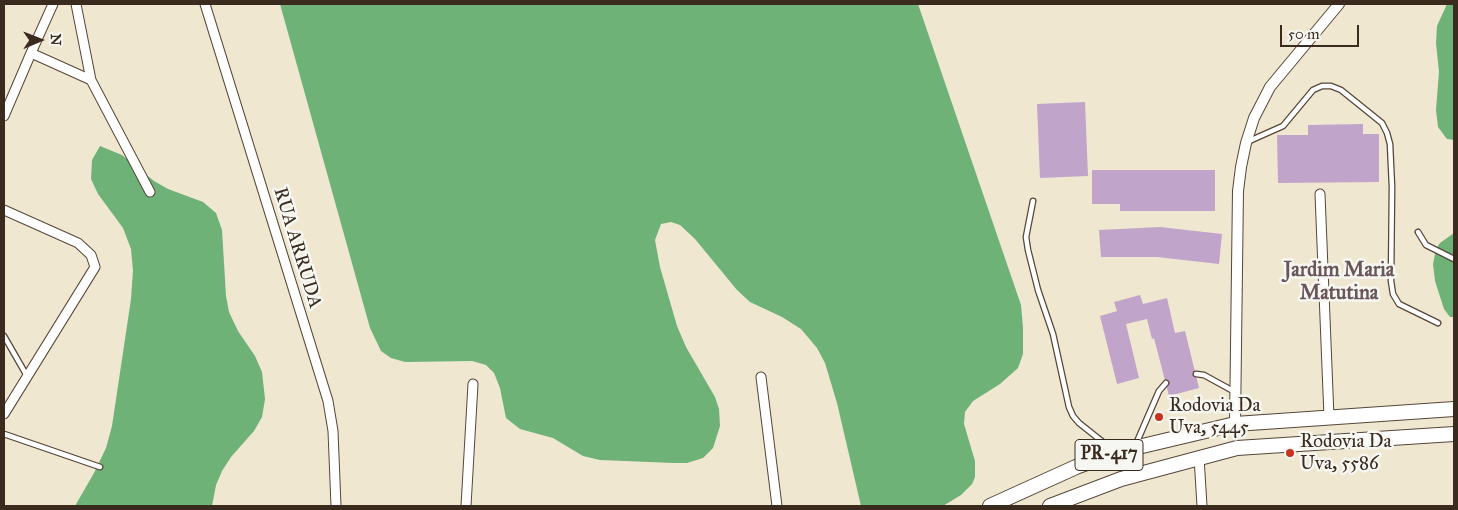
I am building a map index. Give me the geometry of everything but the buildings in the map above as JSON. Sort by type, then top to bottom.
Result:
[{"type":"main road","name":"PR-417","points":[[990,506],[1076,467],[1116,452],[1236,424],[1454,410]]},
{"type":"main road","points":[[1236,424],[1237,448]]},
{"type":"main road","name":"PR-417","points":[[1050,506],[1121,479],[1237,448],[1454,434]]},
{"type":"street","points":[[4,116],[53,4]]},
{"type":"street","points":[[76,4],[91,80],[150,192]]},
{"type":"street","name":"RUA ARRUDA","points":[[205,4],[328,401],[333,431],[336,506]]},
{"type":"street","points":[[1236,424],[1238,191],[1246,142],[1254,118],[1270,87],[1334,5]]},
{"type":"street","points":[[31,53],[91,80]]},
{"type":"street","points":[[1320,194],[1329,417]]},
{"type":"street","points":[[4,210],[78,243],[91,255],[94,267],[4,414]]},
{"type":"street","points":[[761,378],[777,506]]},
{"type":"street","points":[[466,506],[473,384]]},
{"type":"street","points":[[1198,457],[1202,506]]},
{"type":"lane","points":[[1246,142],[1283,126],[1313,90],[1322,86],[1331,86],[1341,90],[1382,123],[1390,144],[1392,187],[1391,281],[1393,294],[1399,304],[1438,323]]},
{"type":"lane","points":[[1033,202],[1026,238],[1028,250],[1038,290],[1053,334],[1070,407],[1079,423],[1116,452]]},
{"type":"lane","points":[[1418,232],[1426,245],[1454,259]]},
{"type":"lane","points":[[4,336],[27,376]]},
{"type":"lane","points":[[1196,374],[1204,375],[1236,392]]},
{"type":"lane","points":[[1134,448],[1159,391],[1166,383]]},
{"type":"lane","points":[[4,434],[100,467]]},
{"type":"green space","points":[[280,4],[918,4],[1021,305],[1023,354],[1018,368],[1000,384],[973,401],[965,412],[964,424],[975,461],[975,477],[972,484],[961,495],[943,506],[861,506],[837,403],[825,363],[817,348],[801,329],[782,317],[750,302],[737,290],[695,239],[680,225],[671,222],[661,224],[655,240],[660,267],[677,326],[686,347],[715,397],[719,409],[720,426],[713,448],[703,458],[687,463],[674,463],[600,460],[583,456],[553,438],[520,429],[506,418],[500,388],[494,373],[486,365],[472,361],[405,362],[391,358],[381,351],[370,328]]},
{"type":"green space","points":[[1447,4],[1454,4],[1454,140],[1447,139],[1438,127],[1436,110],[1439,72],[1436,43],[1437,26]]},
{"type":"green space","points":[[100,146],[122,155],[154,181],[168,189],[203,202],[216,213],[222,230],[226,296],[229,312],[238,331],[255,356],[262,372],[265,399],[262,417],[254,431],[231,457],[222,471],[216,485],[212,506],[75,506],[106,448],[112,426],[131,299],[133,271],[131,249],[123,228],[98,194],[91,179],[92,160]]},
{"type":"green space","points":[[1454,233],[1454,317],[1450,317],[1444,309],[1435,281],[1433,264],[1436,249],[1440,243]]},
{"type":"place","name":"Rodovia Da Uva, 5445","points":[[1159,417]]},
{"type":"place","name":"Rodovia Da Uva, 5586","points":[[1290,453]]},
{"type":"district","name":"Jardim Maria Matutina","points":[[1339,282]]}]
